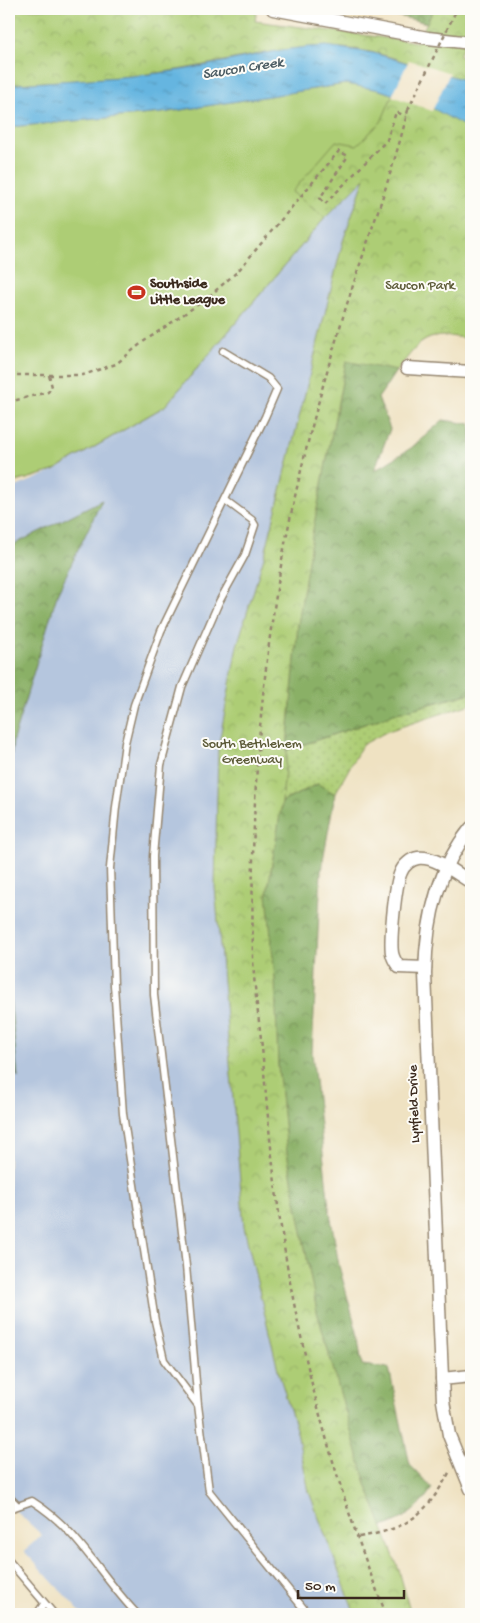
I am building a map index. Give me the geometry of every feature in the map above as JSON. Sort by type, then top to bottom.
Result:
[{"type":"street","points":[[273,9],[428,38],[471,43]]},
{"type":"street","points":[[350,22],[352,9]]},
{"type":"street","points":[[407,368],[471,372]]},
{"type":"street","name":"Lynfield Drive","points":[[471,828],[447,868],[431,911],[425,968],[442,1383],[448,1435],[471,1490]]},
{"type":"street","points":[[425,968],[400,967],[393,958],[391,946],[398,881],[402,869],[416,859],[430,860],[471,882]]},
{"type":"street","points":[[442,1383],[471,1376]]},
{"type":"lane","points":[[198,1406],[164,1360],[154,1321],[123,1114],[114,976],[110,868],[119,788],[134,705],[161,631],[277,389],[268,378],[223,351]]},
{"type":"lane","points":[[225,500],[256,525],[245,555],[218,602],[182,687],[161,765],[153,856],[154,995],[186,1266],[198,1406],[209,1491],[308,1614]]},
{"type":"lane","points":[[9,1497],[17,1505]]},
{"type":"lane","points":[[9,1509],[32,1502],[53,1514],[75,1537],[121,1598],[137,1614]]},
{"type":"lane","points":[[9,1561],[54,1614]]},
{"type":"lane","points":[[37,1614],[44,1604]]},
{"type":"path","points":[[386,1614],[326,1435],[301,1340],[288,1269],[267,1113],[253,962],[252,851],[258,739],[284,551],[304,460],[343,317],[408,110],[457,9]]},
{"type":"path","points":[[9,375],[83,375],[116,364],[143,342],[189,312],[238,271],[339,152],[348,156],[320,198],[324,204],[387,140],[396,112],[406,116]]},
{"type":"path","points":[[9,402],[48,392],[52,386],[49,375]]},
{"type":"path","points":[[359,1537],[380,1534],[411,1522],[435,1497],[450,1471],[459,1464]]},
{"type":"shaded area","points":[[366,177],[343,241],[266,550],[237,646],[218,749],[215,887],[244,1227],[279,1374],[297,1432],[309,1492],[355,1614],[82,1614],[24,1551],[42,1535],[9,1505],[9,490],[54,471],[165,406],[325,218]]},
{"type":"green space","points":[[9,9],[257,9],[255,21],[417,42],[434,9],[471,9],[471,29],[459,56],[471,59],[471,339],[445,336],[427,339],[413,350],[397,371],[346,361],[313,529],[298,624],[282,802],[267,894],[275,980],[278,1067],[287,1153],[317,1312],[366,1484],[399,1570],[411,1614],[355,1614],[309,1492],[297,1432],[279,1374],[244,1227],[215,887],[218,749],[237,646],[266,550],[343,241],[365,178],[325,218],[165,406],[53,471],[9,484],[9,127],[366,86],[393,94],[408,63],[375,53],[343,48],[312,48],[282,50],[157,73],[102,79],[9,85]]},
{"type":"green space","points":[[391,9],[434,9],[427,23],[390,14]]},
{"type":"green space","name":"Southside Little League","points":[[345,84],[366,86],[393,94],[381,122],[357,145],[336,141],[292,192],[325,218],[165,406],[53,471],[9,484],[9,127],[162,113]]},
{"type":"green space","points":[[374,263],[471,339],[447,335],[433,337],[423,341],[405,358],[378,398],[390,429],[374,471],[411,448],[443,420],[471,424],[471,693],[400,712],[287,750],[298,624],[313,529],[348,352]]},
{"type":"green space","points":[[102,500],[58,592],[13,740],[9,783],[9,547]]},
{"type":"green space","points":[[471,693],[471,704],[388,731],[362,745],[335,794],[317,784],[282,802],[287,750],[400,712]]},
{"type":"green space","points":[[318,784],[335,794],[321,871],[312,1053],[329,1207],[339,1266],[357,1332],[362,1365],[389,1368],[410,1465],[432,1488],[422,1502],[405,1517],[382,1527],[366,1484],[317,1312],[287,1153],[278,1067],[275,980],[267,894],[282,802]]},
{"type":"green space","points":[[9,986],[18,1078],[9,1057]]},
{"type":"water","name":"Saucon Creek","points":[[326,46],[374,53],[471,82],[471,130],[434,109],[380,90],[345,84],[162,113],[9,127],[9,85],[165,72],[291,49]]},
{"type":"pier","points":[[409,60],[450,73],[432,111],[392,96]]},
{"type":"place","name":"Southside Little League","points":[[136,292]]},
{"type":"park label","name":"Saucon Park","points":[[420,286]]},
{"type":"park label","name":"South Bethlehem Greenway","points":[[252,752]]}]
